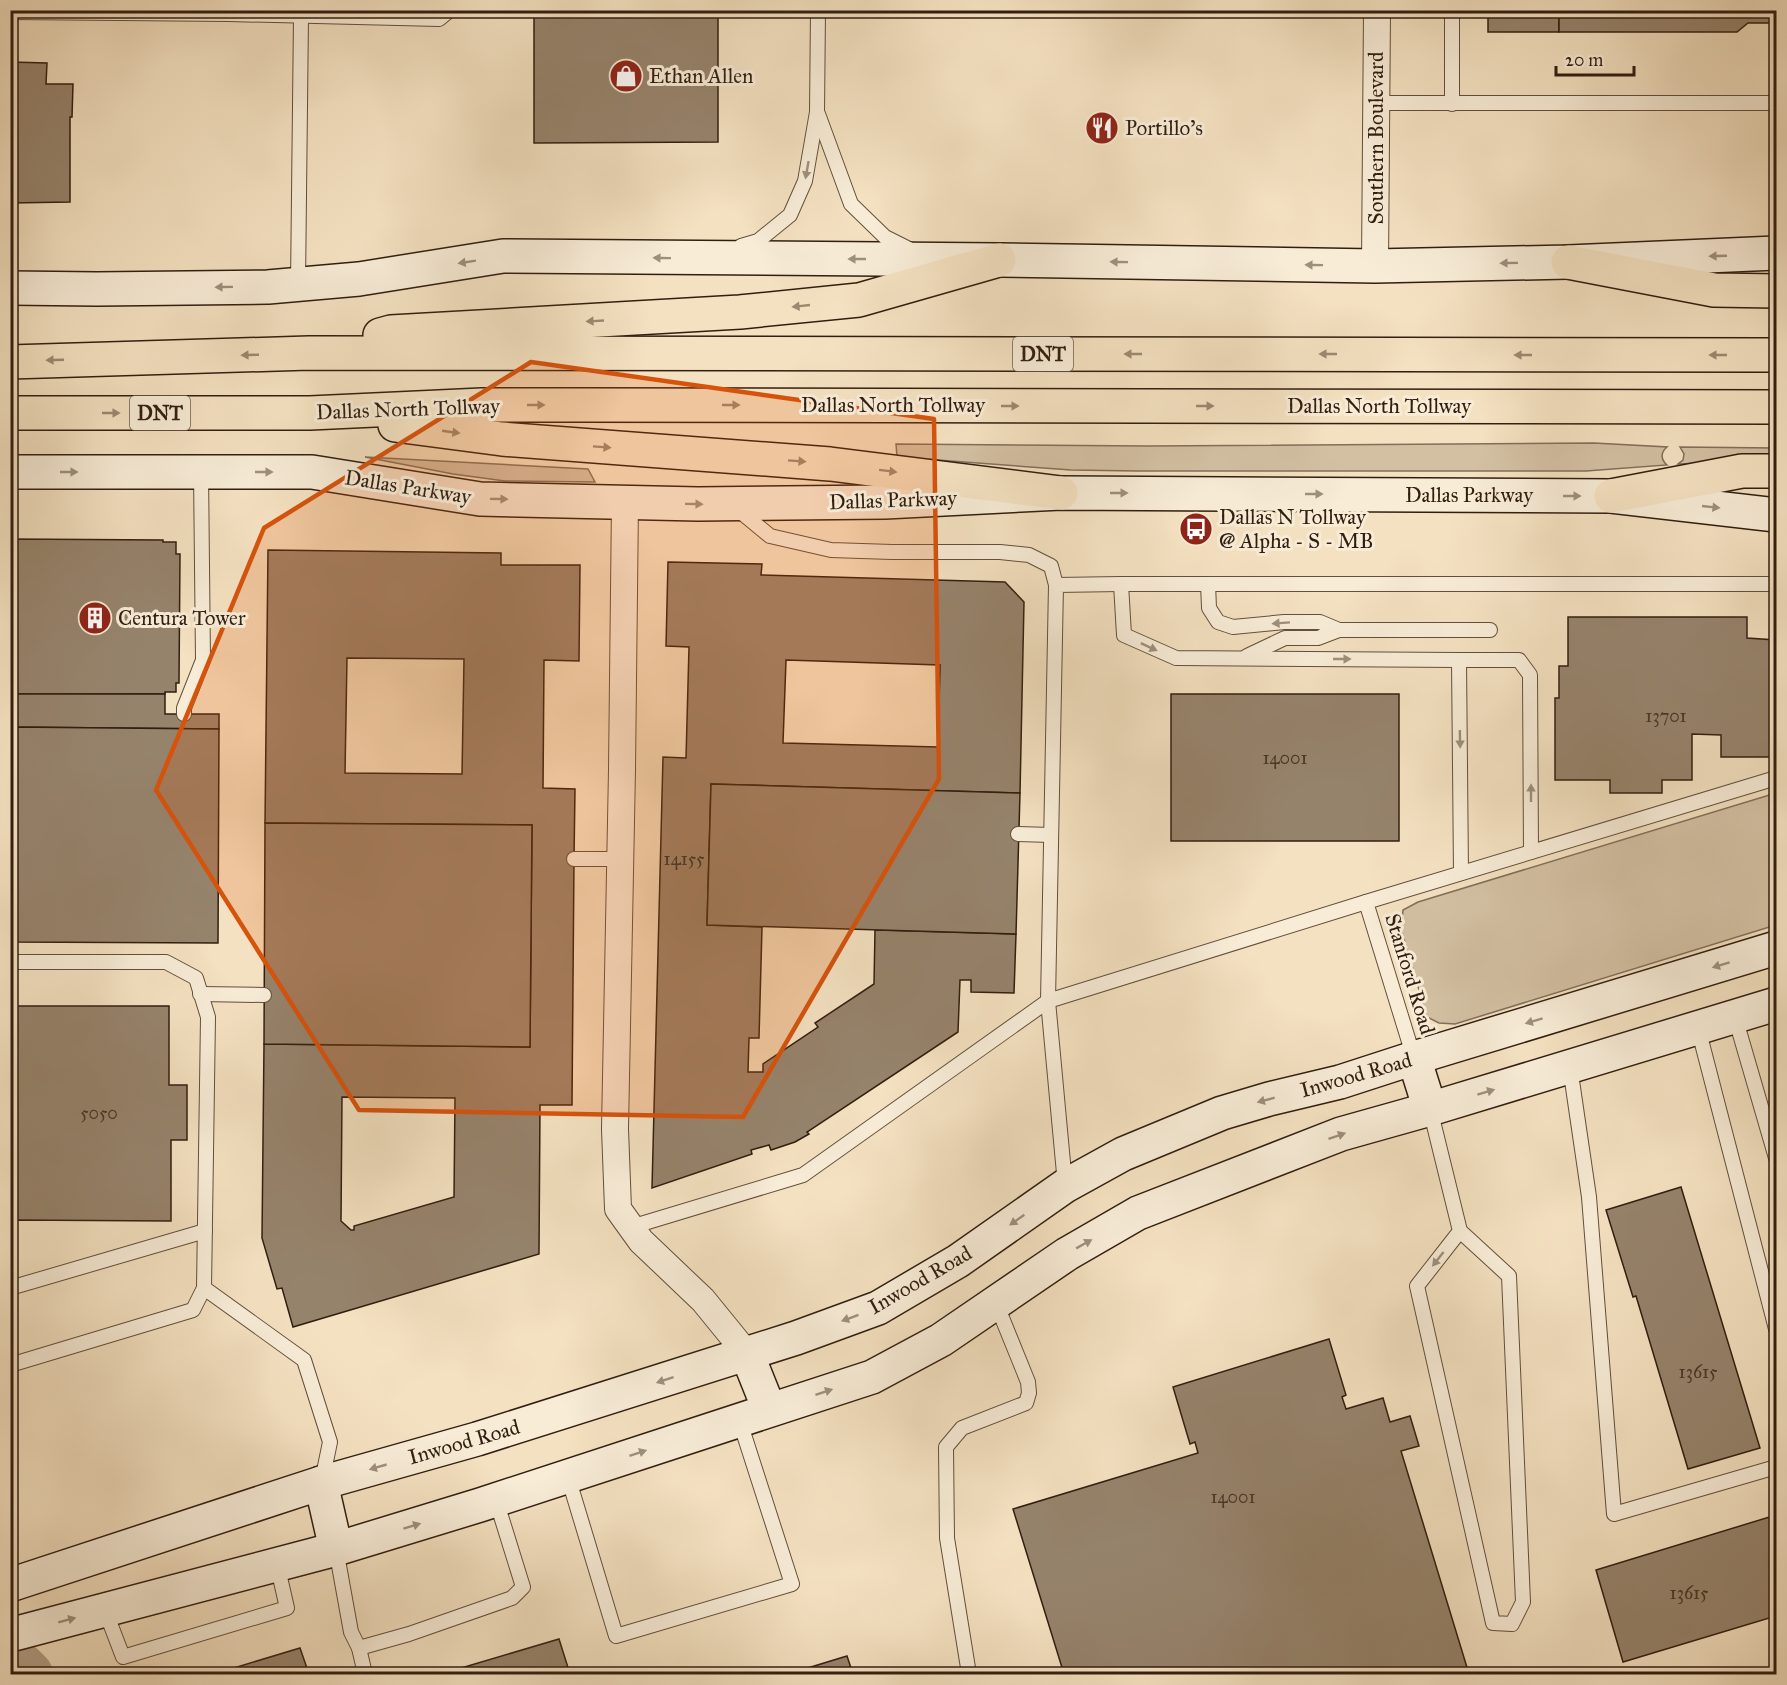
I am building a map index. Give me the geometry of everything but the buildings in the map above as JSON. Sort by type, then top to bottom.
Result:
[{"type":"highway","points":[[309,353],[391,332],[729,313],[859,300],[999,260]]},
{"type":"highway","points":[[1568,262],[1714,290],[1776,291]]},
{"type":"highway","name":"DNT","points":[[10,362],[309,353],[1776,355]]},
{"type":"highway","name":"Dallas North Tollway","points":[[10,413],[310,413],[482,405],[1776,406]]},
{"type":"highway","points":[[310,413],[502,439],[830,464],[1060,493]]},
{"type":"highway","points":[[1611,496],[1742,471],[1776,471]]},
{"type":"main road","points":[[17,289],[268,287],[359,279],[503,256],[931,259],[1375,266],[1568,262],[1776,253]]},
{"type":"main road","name":"Dallas Parkway","points":[[18,470],[312,472],[480,499],[730,503],[885,502],[1060,493],[1611,496],[1776,515]]},
{"type":"main road","name":"Inwood Road","points":[[10,1585],[321,1483],[477,1440],[747,1354],[878,1308],[958,1261],[1065,1186],[1123,1154],[1222,1113],[1340,1082],[1776,948]]},
{"type":"main road","points":[[10,1635],[336,1549],[495,1500],[873,1377],[940,1340],[1067,1254],[1138,1213],[1341,1134],[1776,1004]]},
{"type":"main road","points":[[1414,1058],[1430,1109]]},
{"type":"main road","points":[[747,1354],[754,1414]]},
{"type":"main road","points":[[321,1483],[336,1549]]},
{"type":"street","name":"Southern Boulevard","points":[[1375,266],[1377,10]]},
{"type":"street","points":[[626,502],[615,1129],[618,1209],[641,1241],[703,1300],[747,1354]]},
{"type":"lane","points":[[10,12],[439,19],[450,10]]},
{"type":"lane","points":[[703,258],[758,241],[790,215],[805,181],[817,112],[818,10]]},
{"type":"lane","points":[[1452,10],[1452,105]]},
{"type":"lane","points":[[298,284],[301,16]]},
{"type":"lane","points":[[1376,103],[1452,105],[1776,103]]},
{"type":"lane","points":[[817,112],[851,204],[885,237],[931,259]]},
{"type":"lane","points":[[184,714],[184,708],[203,660],[201,472]]},
{"type":"lane","points":[[730,503],[770,536],[831,550],[1000,552],[1029,555],[1051,566],[1056,585],[1048,1001],[1065,1186]]},
{"type":"lane","points":[[1121,584],[1124,635],[1176,658],[1519,660],[1530,675],[1531,852]]},
{"type":"lane","points":[[1208,584],[1209,608],[1218,622],[1233,627],[1284,622],[1320,622],[1339,630]]},
{"type":"lane","points":[[1056,585],[1776,584]]},
{"type":"lane","points":[[1242,659],[1285,638],[1318,638],[1339,630],[1490,630]]},
{"type":"lane","points":[[1459,660],[1461,873]]},
{"type":"lane","points":[[631,1227],[803,1175],[1048,1001],[1776,778]]},
{"type":"lane","points":[[1018,834],[1051,835]]},
{"type":"lane","points":[[574,859],[621,859]]},
{"type":"lane","name":"Stanford Road","points":[[1366,902],[1414,1058]]},
{"type":"lane","points":[[10,962],[166,962],[196,978],[208,1017],[204,1288],[193,1310],[10,1365]]},
{"type":"lane","points":[[200,994],[264,995]]},
{"type":"lane","points":[[1735,1017],[1776,1158]]},
{"type":"lane","points":[[1698,1028],[1776,1329]]},
{"type":"lane","points":[[1570,1067],[1589,1197],[1614,1514],[1776,1467]]},
{"type":"lane","points":[[1430,1109],[1460,1231],[1509,1276],[1523,1602],[1512,1624],[1493,1623],[1417,1286],[1460,1231]]},
{"type":"lane","points":[[10,1288],[205,1231]]},
{"type":"lane","points":[[204,1288],[304,1360],[330,1442],[321,1483]]},
{"type":"lane","points":[[969,1674],[947,1538],[946,1447],[962,1428],[1026,1403],[1029,1393],[1028,1382],[996,1303]]},
{"type":"lane","points":[[568,1476],[616,1636],[792,1584],[754,1414]]},
{"type":"lane","points":[[359,1648],[410,1634],[512,1598],[523,1587],[495,1500]]},
{"type":"lane","points":[[336,1549],[351,1632],[359,1648],[365,1674]]},
{"type":"lane","points":[[105,1610],[123,1657],[287,1608],[277,1564]]},
{"type":"highlighted area","points":[[531,362],[934,419],[939,779],[743,1117],[359,1110],[156,790],[264,528]]},
{"type":"shaded area","points":[[1594,443],[1667,447],[1662,456],[1667,465],[1586,471],[1071,470],[897,457],[896,444],[1147,446]]},
{"type":"shaded area","points":[[1680,447],[1776,448],[1776,456],[1678,464],[1683,460],[1684,454]]},
{"type":"shaded area","points":[[365,457],[588,469],[595,482],[505,481],[453,474]]},
{"type":"shaded area","points":[[1776,793],[1776,925],[1455,1024],[1439,1023],[1427,1017],[1401,929],[1403,910],[1418,902]]},
{"type":"waterway","points":[[22,1666],[30,1674]]},
{"type":"place","name":"Ethan Allen","points":[[626,76]]},
{"type":"place","name":"Portillo's","points":[[1102,128]]},
{"type":"place","name":"Dallas N Tollway @ Alpha - S - MB","points":[[1196,529]]},
{"type":"place","name":"Centura Tower","points":[[95,618]]}]
